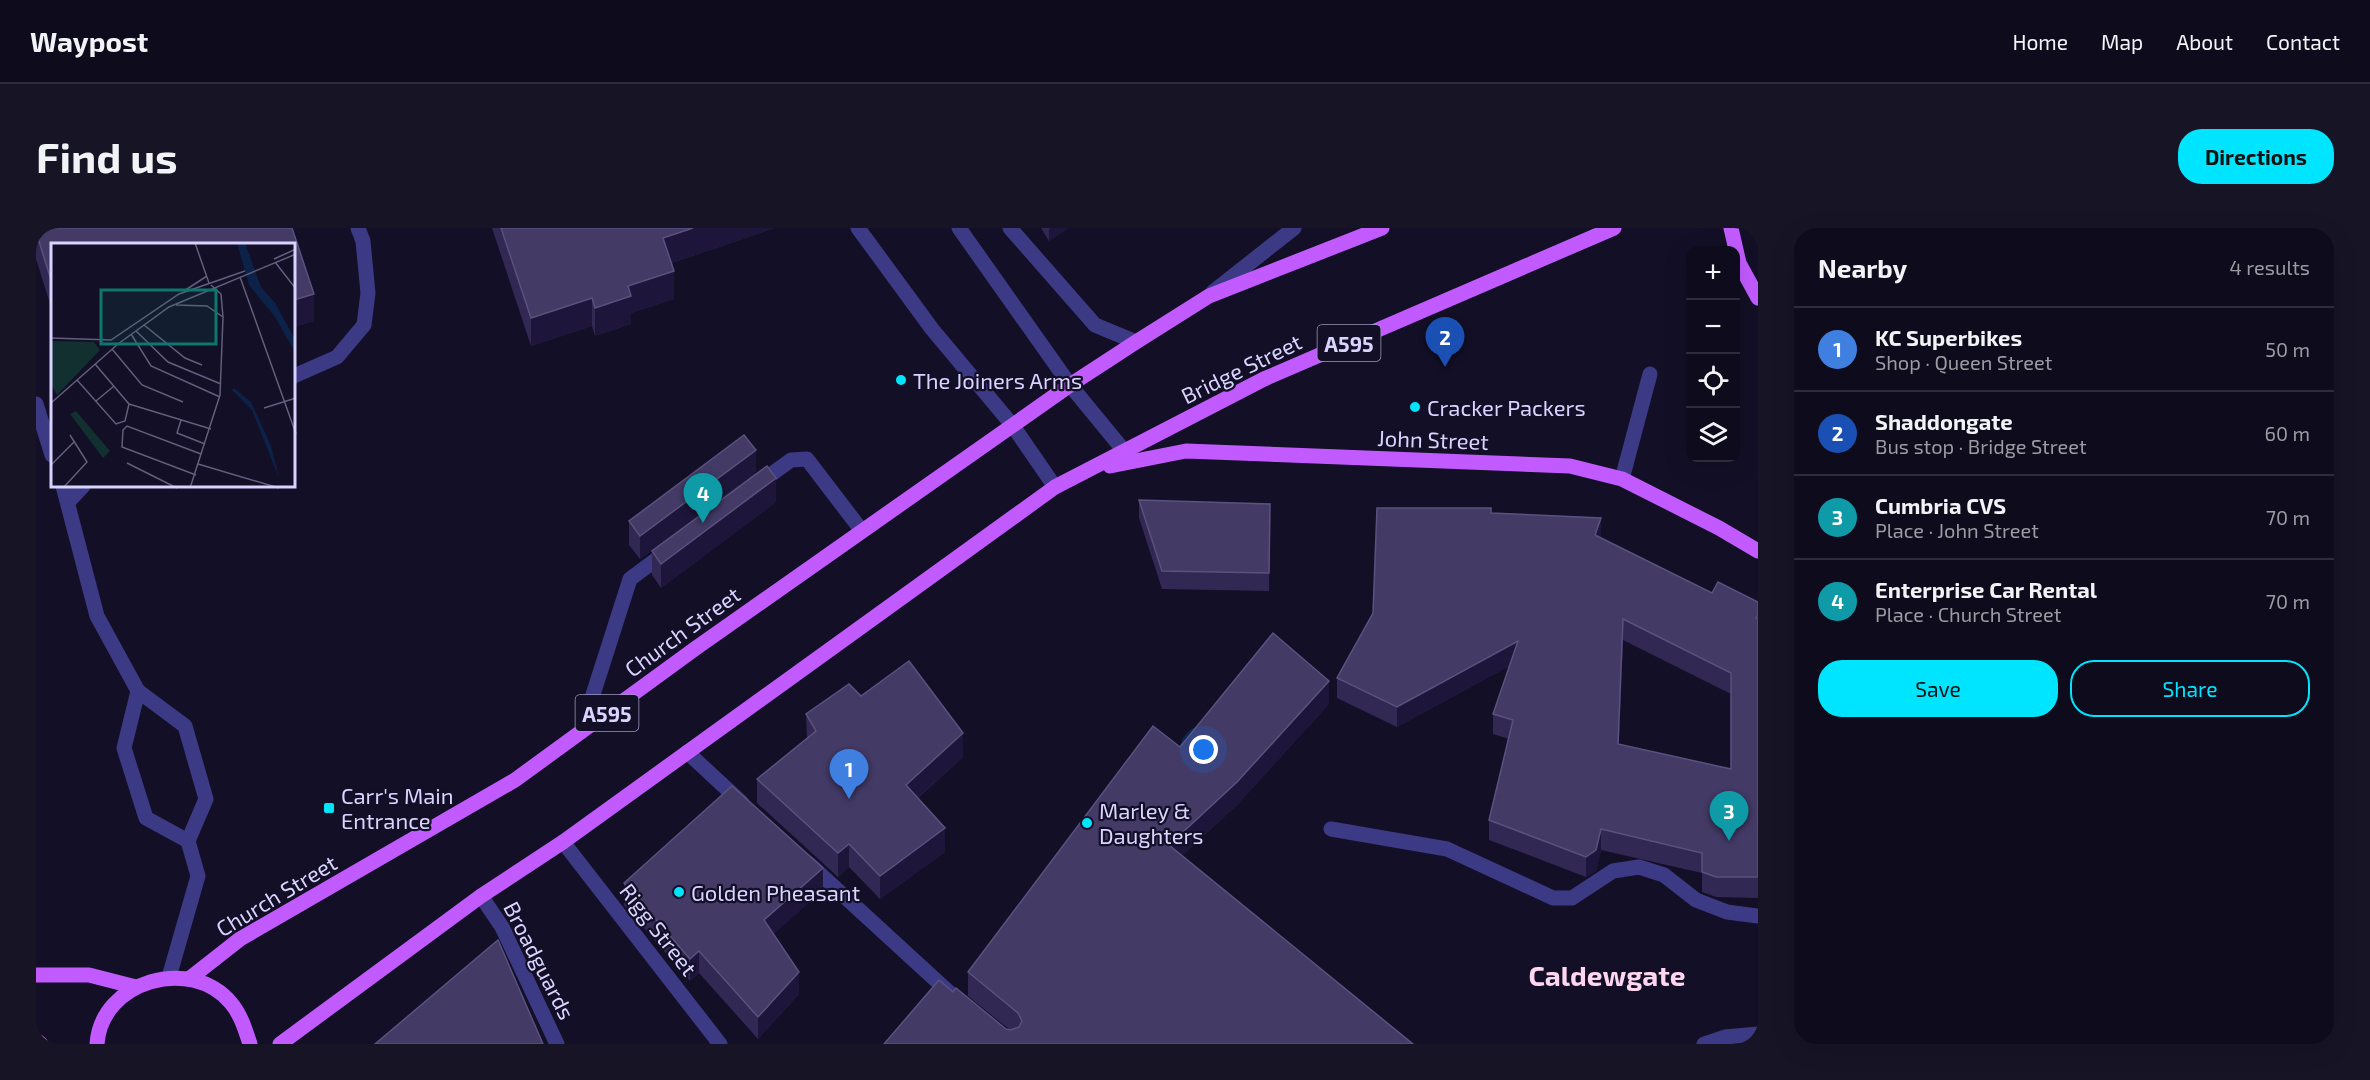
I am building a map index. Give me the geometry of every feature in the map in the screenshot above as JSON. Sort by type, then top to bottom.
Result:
[{"type":"main road","name":"A595","points":[[1013,426],[1070,385],[1209,296],[1382,228]]},
{"type":"main road","name":"Bridge Street","points":[[1089,470],[1264,379],[1614,228]]},
{"type":"main road","points":[[1731,228],[1739,263],[1758,298]]},
{"type":"main road","name":"Church Street","points":[[189,979],[240,939],[465,811],[515,780],[862,531],[1013,426]]},
{"type":"main road","name":"John Street","points":[[1089,470],[1186,451],[1570,466],[1622,480],[1719,528],[1758,551]]},
{"type":"main road","name":"A595","points":[[280,1044],[482,896],[563,842],[1054,487],[1089,470]]},
{"type":"main road","points":[[36,975],[88,975],[136,987]]},
{"type":"main road","points":[[97,1044],[105,1018],[118,1000],[136,987],[169,977],[189,979],[211,987],[230,1002],[243,1022],[250,1044]]},
{"type":"main road","points":[[36,1040],[41,1044]]},
{"type":"street","points":[[296,375],[337,357],[364,325],[368,293],[363,240],[358,228]]},
{"type":"street","points":[[858,228],[932,329],[1013,426],[1054,487]]},
{"type":"street","points":[[959,228],[1070,385],[1125,452]]},
{"type":"street","points":[[1010,228],[1095,325],[1136,342]]},
{"type":"street","points":[[1209,296],[1294,228]]},
{"type":"street","points":[[1622,480],[1650,374]]},
{"type":"street","points":[[36,404],[51,452]]},
{"type":"street","points":[[743,495],[791,460],[807,459],[862,531]]},
{"type":"street","points":[[64,488],[97,616],[138,691],[185,726],[206,800],[188,841],[198,876],[169,977]]},
{"type":"street","points":[[68,502],[81,488]]},
{"type":"street","points":[[580,732],[630,579],[677,544]]},
{"type":"street","points":[[138,691],[124,748],[146,818],[188,841]]},
{"type":"street","points":[[687,752],[755,814]]},
{"type":"street","points":[[1331,829],[1447,849],[1553,898],[1572,898],[1613,871],[1640,867],[1664,875],[1696,900],[1727,912],[1758,916]]},
{"type":"street","name":"Rigg Street","points":[[563,842],[720,1044]]},
{"type":"street","points":[[798,854],[962,1005]]},
{"type":"street","name":"Broadguards","points":[[482,896],[502,927],[557,1044]]},
{"type":"street","points":[[1704,1044],[1725,1037],[1758,1034]]},
{"type":"building","points":[[47,228],[292,228],[314,294],[296,299],[296,243],[51,243],[51,280],[36,231]]},
{"type":"building","points":[[501,228],[693,228],[663,238],[674,271],[628,286],[631,296],[595,308],[592,298],[531,318]]},
{"type":"building","points":[[744,435],[756,450],[640,536],[629,521]]},
{"type":"building","points":[[767,466],[776,478],[661,564],[652,551]]},
{"type":"building","points":[[1139,500],[1270,504],[1269,573],[1162,571]]},
{"type":"building","points":[[1377,508],[1491,508],[1491,513],[1601,518],[1595,535],[1712,593],[1718,582],[1758,602],[1756,618],[1758,619],[1758,877],[1716,877],[1702,872],[1702,853],[1601,829],[1596,850],[1586,857],[1489,820],[1513,720],[1493,714],[1518,641],[1397,707],[1337,678],[1373,613]],"holes":[[[1623,619],[1731,673],[1731,769],[1618,744]]]},
{"type":"building","points":[[1273,633],[1329,681],[1237,782],[1169,845],[1413,1044],[884,1044],[939,980],[953,992],[956,988],[1006,1029],[1019,1027],[1022,1021],[1018,1013],[968,972],[1153,726],[1180,747]]},
{"type":"building","points":[[909,661],[963,733],[906,785],[945,828],[880,876],[849,844],[838,853],[757,779],[816,731],[806,714],[849,684],[861,696]]},
{"type":"building","points":[[732,786],[823,868],[764,920],[799,972],[758,1017],[699,951],[690,959],[624,883]]},
{"type":"building","points":[[498,940],[543,1044],[375,1044]]},
{"type":"place","name":"Shaddongate","points":[[1445,367]]},
{"type":"place","name":"The Joiners Arms","points":[[901,380]]},
{"type":"place","name":"Cracker Packers","points":[[1415,407]]},
{"type":"place","name":"Enterprise Car Rental","points":[[703,523]]},
{"type":"place","name":"KC Superbikes","points":[[849,799]]},
{"type":"place","name":"Carr's Main Entrance","points":[[329,808]]},
{"type":"place","name":"Marley & Daughters","points":[[1087,823]]},
{"type":"place","name":"Cumbria CVS","points":[[1729,841]]},
{"type":"place","name":"Golden Pheasant","points":[[679,892]]},
{"type":"district","name":"Caldewgate","points":[[1607,975]]}]
